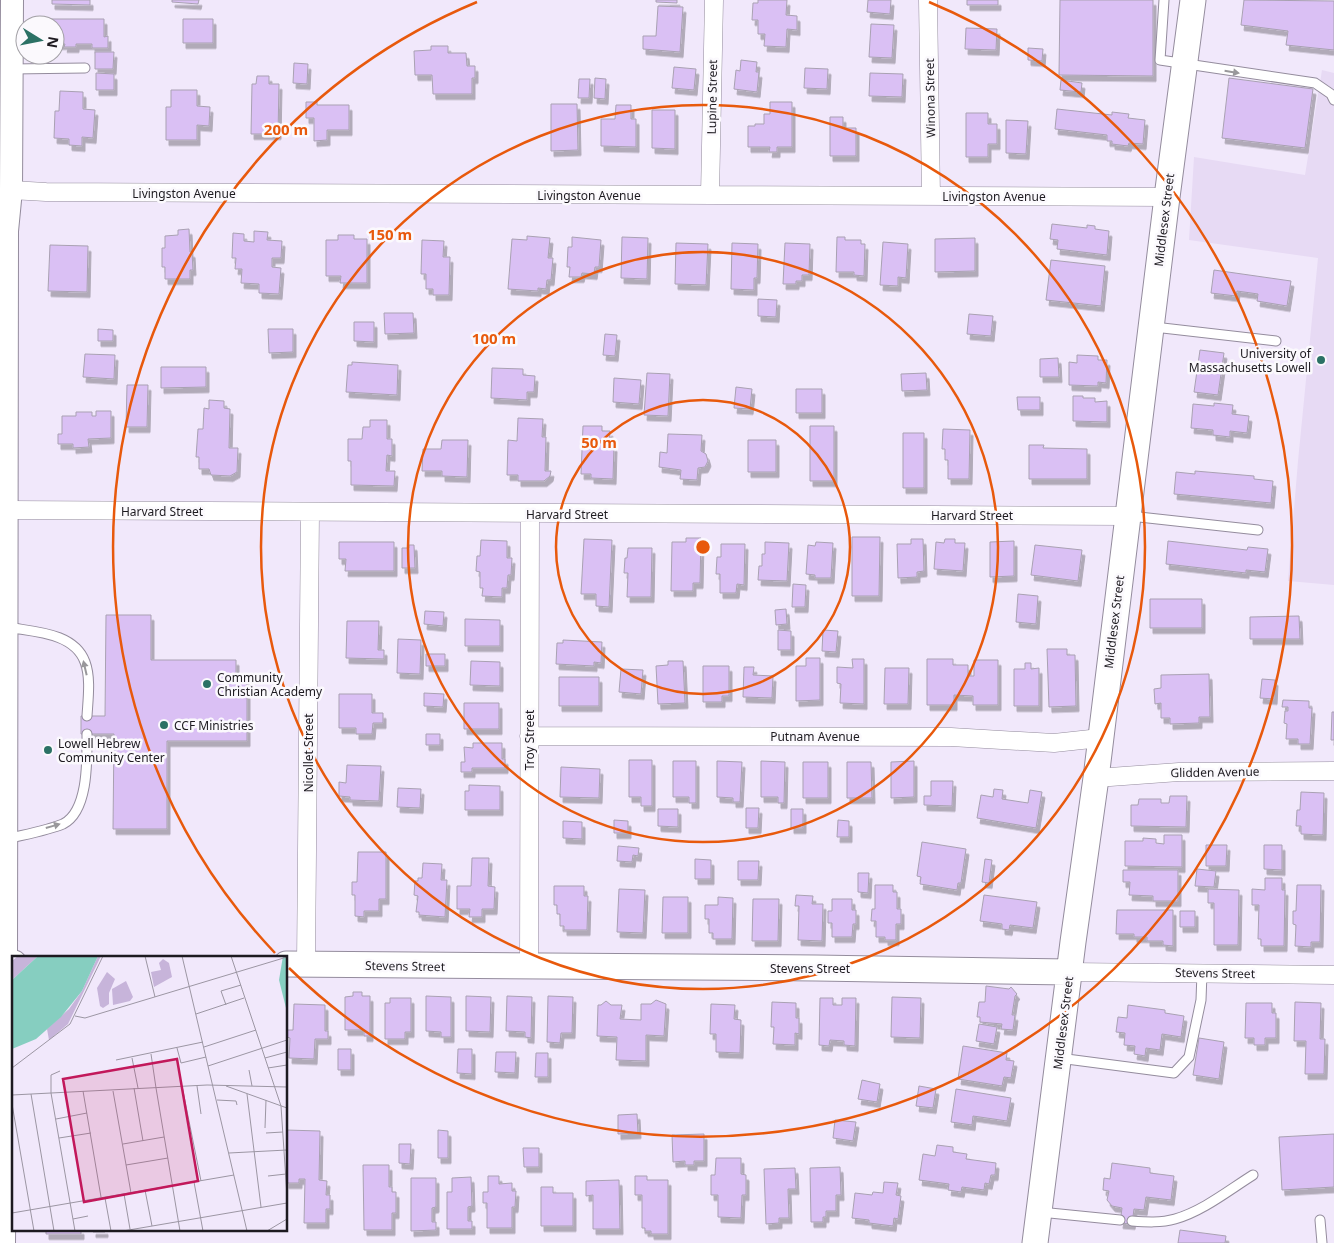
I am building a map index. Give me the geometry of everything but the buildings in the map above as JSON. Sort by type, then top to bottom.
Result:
[{"type":"main road","name":"Middlesex Street","points":[[1036,1243],[1058,1058],[1096,778],[1166,197],[1193,0]]},
{"type":"main road","name":"Stevens Street","points":[[296,964],[1070,972]]},
{"type":"street","points":[[4,1243],[2,1199],[9,1114],[4,847],[3,668],[7,627],[7,510],[4,439],[4,231],[11,190],[12,0]]},
{"type":"street","name":"Lupine Street","points":[[710,195],[714,0]]},
{"type":"street","name":"Winona Street","points":[[928,0],[931,196]]},
{"type":"street","name":"Livingston Avenue","points":[[11,190],[56,192],[1166,197]]},
{"type":"street","name":"Harvard Street","points":[[7,510],[1128,516]]},
{"type":"street","name":"Nicollet Street","points":[[296,964],[310,512]]},
{"type":"street","name":"Troy Street","points":[[529,967],[530,514]]},
{"type":"street","name":"Putnam Avenue","points":[[529,736],[951,737],[1054,743],[1100,738]]},
{"type":"street","name":"Glidden Avenue","points":[[1096,778],[1178,772],[1334,771]]},
{"type":"street","name":"Stevens Street","points":[[1070,972],[1334,975]]},
{"type":"lane","points":[[1164,0],[1160,60],[1315,83],[1331,94],[1334,100]]},
{"type":"lane","points":[[12,69],[85,68]]},
{"type":"lane","points":[[1151,327],[1276,341]]},
{"type":"lane","points":[[1128,516],[1258,530]]},
{"type":"lane","points":[[7,627],[62,638],[77,649],[85,662],[88,680],[87,716]]},
{"type":"lane","points":[[4,847],[64,823],[76,810],[84,792],[87,764],[87,734]]},
{"type":"lane","points":[[1058,1058],[1174,1073],[1189,1057],[1201,1000],[1202,973]]},
{"type":"lane","points":[[1132,1221],[1152,1222],[1174,1219],[1195,1211],[1253,1175]]},
{"type":"lane","points":[[1039,1212],[1120,1220]]},
{"type":"lane","points":[[1320,1220],[1322,1243]]},
{"type":"shaded area","name":"University of Massachusetts Lowell","points":[[1322,70],[1334,73],[1334,585],[1288,581],[1318,258],[1189,240],[1194,157],[1305,175]]},
{"type":"place","name":"University of Massachusetts Lowell","points":[[1321,360]]},
{"type":"place","name":"Community Christian Academy","points":[[207,684]]},
{"type":"place","name":"CCF Ministries","points":[[164,725]]},
{"type":"place","name":"Lowell Hebrew Community Center","points":[[48,750]]}]
